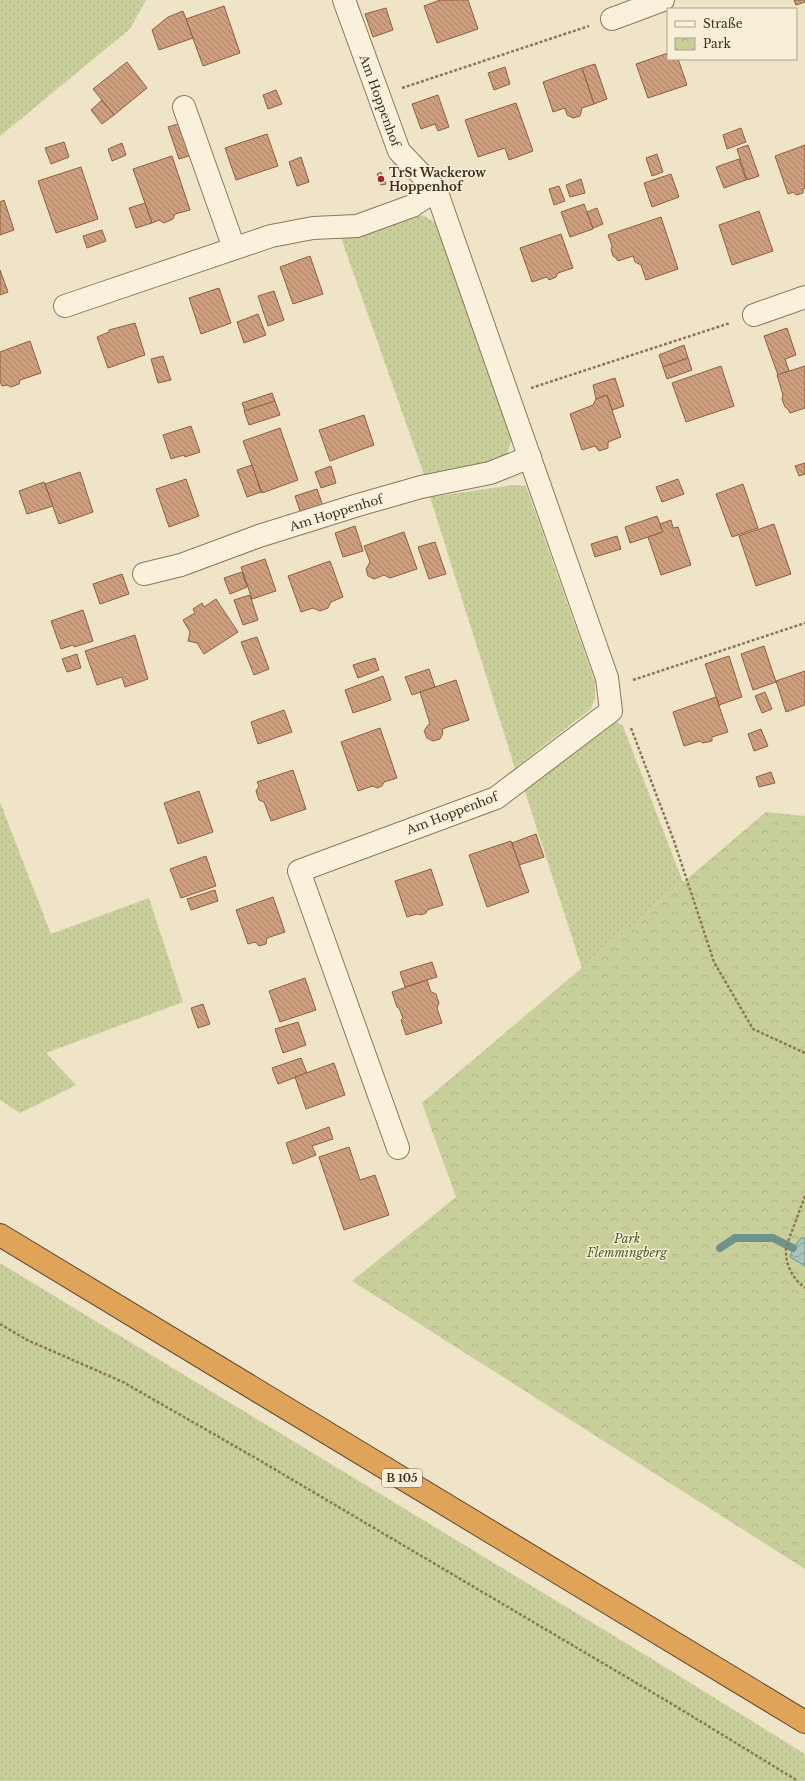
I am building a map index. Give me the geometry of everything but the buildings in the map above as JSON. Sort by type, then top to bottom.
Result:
[{"type":"highway","name":"B 105","points":[[0,1235],[805,1722]]},
{"type":"street","name":"Am Hoppenhof","points":[[344,0],[399,151],[436,190],[607,678],[611,711],[496,798],[299,871],[398,1148]]},
{"type":"street","points":[[612,18],[664,0]]},
{"type":"street","points":[[184,107],[234,248]]},
{"type":"street","points":[[66,306],[271,236],[313,228],[357,226],[412,206],[436,190]]},
{"type":"street","points":[[754,315],[805,297]]},
{"type":"street","name":"Am Hoppenhof","points":[[144,574],[181,565],[259,536],[358,505],[420,487],[490,473],[530,457]]},
{"type":"path","points":[[379,95],[490,60],[612,18]]},
{"type":"path","points":[[508,395],[754,315]]},
{"type":"path","points":[[608,689],[805,624]]},
{"type":"path","points":[[611,711],[626,716],[674,841],[714,962],[753,1029],[805,1053]]},
{"type":"path","points":[[805,1196],[786,1248],[787,1259],[792,1274],[805,1288]]},
{"type":"path","points":[[0,1324],[26,1340],[123,1382],[252,1456],[651,1692],[798,1781]]},
{"type":"green space","points":[[0,0],[146,0],[130,29],[0,136]]},
{"type":"green space","points":[[422,215],[438,224],[512,440],[506,456],[497,464],[426,480],[340,235],[373,232]]},
{"type":"green space","points":[[513,485],[526,486],[595,682],[595,698],[591,709],[515,768],[430,497]]},
{"type":"green space","points":[[613,719],[623,726],[683,882],[582,968],[523,786]]},
{"type":"green space","points":[[0,802],[51,934],[149,898],[183,1002],[46,1053],[76,1085],[20,1113],[0,1100]]},
{"type":"green space","name":"Park Flemmingberg","points":[[766,812],[805,816],[805,1569],[352,1281],[456,1197],[422,1103]]},
{"type":"green space","points":[[0,1263],[639,1651],[805,1754],[805,1781],[0,1781]]},
{"type":"water","points":[[801,1238],[805,1238],[805,1266],[790,1257],[793,1248]]},
{"type":"waterway","points":[[720,1248],[735,1238],[773,1238],[793,1248]]},
{"type":"place","name":"TrSt Wackerow Hoppenhof","points":[[381,179]]}]
